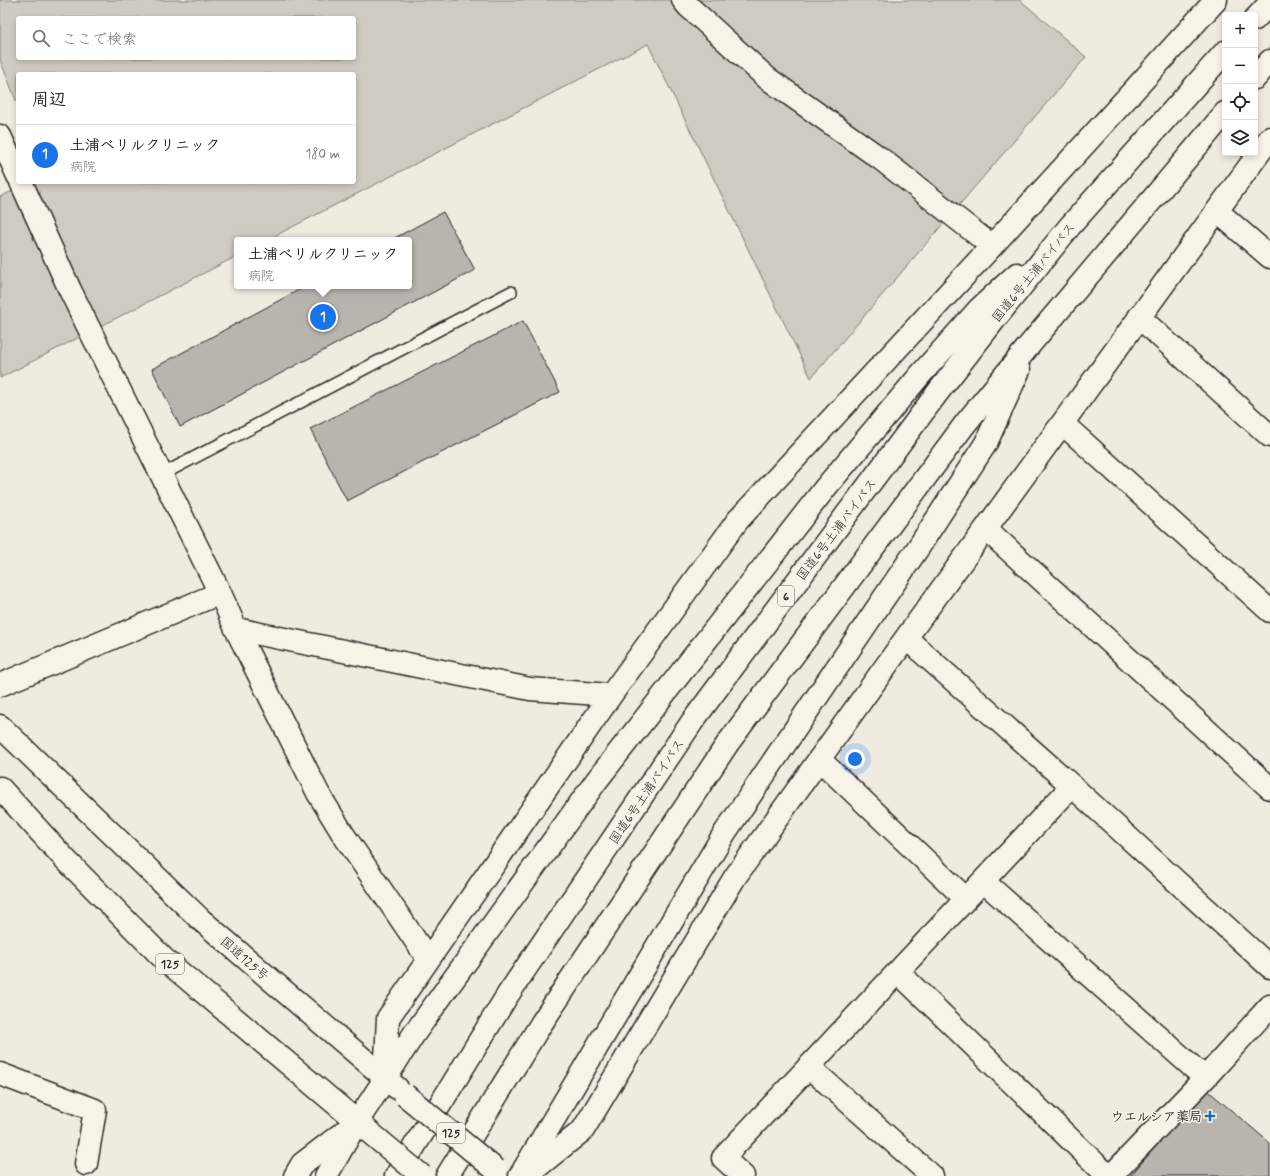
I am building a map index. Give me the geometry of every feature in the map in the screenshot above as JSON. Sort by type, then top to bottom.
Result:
[{"type":"main road","points":[[683,0],[766,78],[882,159],[992,246]]},
{"type":"main road","points":[[385,1079],[388,1018],[611,695],[738,520],[992,246],[1216,0]]},
{"type":"main road","points":[[1258,16],[1270,3]]},
{"type":"main road","name":"国道6号土浦バイパス","points":[[396,1176],[507,996],[692,722],[938,392],[1070,226],[1222,55]]},
{"type":"main road","points":[[1258,75],[1270,61]]},
{"type":"main road","points":[[447,1176],[541,1024],[728,743],[965,424],[1222,117]]},
{"type":"main road","points":[[0,136],[16,172]]},
{"type":"main road","points":[[526,1176],[583,1130],[735,877],[906,638],[1270,138]]},
{"type":"main road","points":[[22,184],[70,290],[318,793],[343,834],[428,958]]},
{"type":"main road","points":[[1217,211],[1270,257]]},
{"type":"main road","points":[[326,1176],[357,1122],[414,1034],[597,780],[826,487],[921,374],[979,310],[1070,226]]},
{"type":"main road","points":[[1139,317],[1270,436]]},
{"type":"main road","points":[[520,1176],[724,834],[920,545],[986,443],[1032,342]]},
{"type":"main road","points":[[1063,424],[1270,611]]},
{"type":"main road","points":[[986,529],[1270,788]]},
{"type":"main road","points":[[0,685],[220,593]]},
{"type":"main road","points":[[236,629],[530,689],[611,695]]},
{"type":"main road","points":[[906,638],[1072,786],[1270,967]]},
{"type":"main road","name":"国道125号","points":[[0,726],[200,919],[405,1096],[500,1173]]},
{"type":"main road","points":[[819,760],[966,899]]},
{"type":"main road","points":[[743,1176],[723,1158],[1072,786]]},
{"type":"main road","name":"125","points":[[0,788],[64,859],[164,958],[422,1176]]},
{"type":"main road","points":[[983,881],[1205,1078]]},
{"type":"main road","points":[[898,972],[1108,1176]]},
{"type":"main road","points":[[1111,1176],[1205,1078],[1270,1006]]},
{"type":"main road","points":[[809,1067],[932,1176]]},
{"type":"main road","points":[[0,1074],[95,1110],[86,1164]]},
{"type":"main road","points":[[295,1176],[302,1164],[357,1122]]},
{"type":"lane","points":[[161,474],[511,292]]},
{"type":"shaded area","points":[[0,0],[1020,0],[1086,57],[811,378],[648,44],[273,237],[234,237],[234,258],[0,378],[0,197],[27,184],[356,184],[356,72],[16,72],[16,100],[0,60]]},
{"type":"building","points":[[443,212],[475,270],[180,427],[152,369],[300,289],[412,289],[412,237],[397,237]]},
{"type":"building","points":[[523,321],[560,392],[347,501],[310,429]]},
{"type":"building","name":"ウエルシア薬局","points":[[1206,1089],[1270,1143],[1270,1176],[1130,1176]]},
{"type":"place","name":"土浦ベリルクリニック","points":[[323,317]]},
{"type":"place","name":"ウエルシア薬局","points":[[1210,1116]]}]
